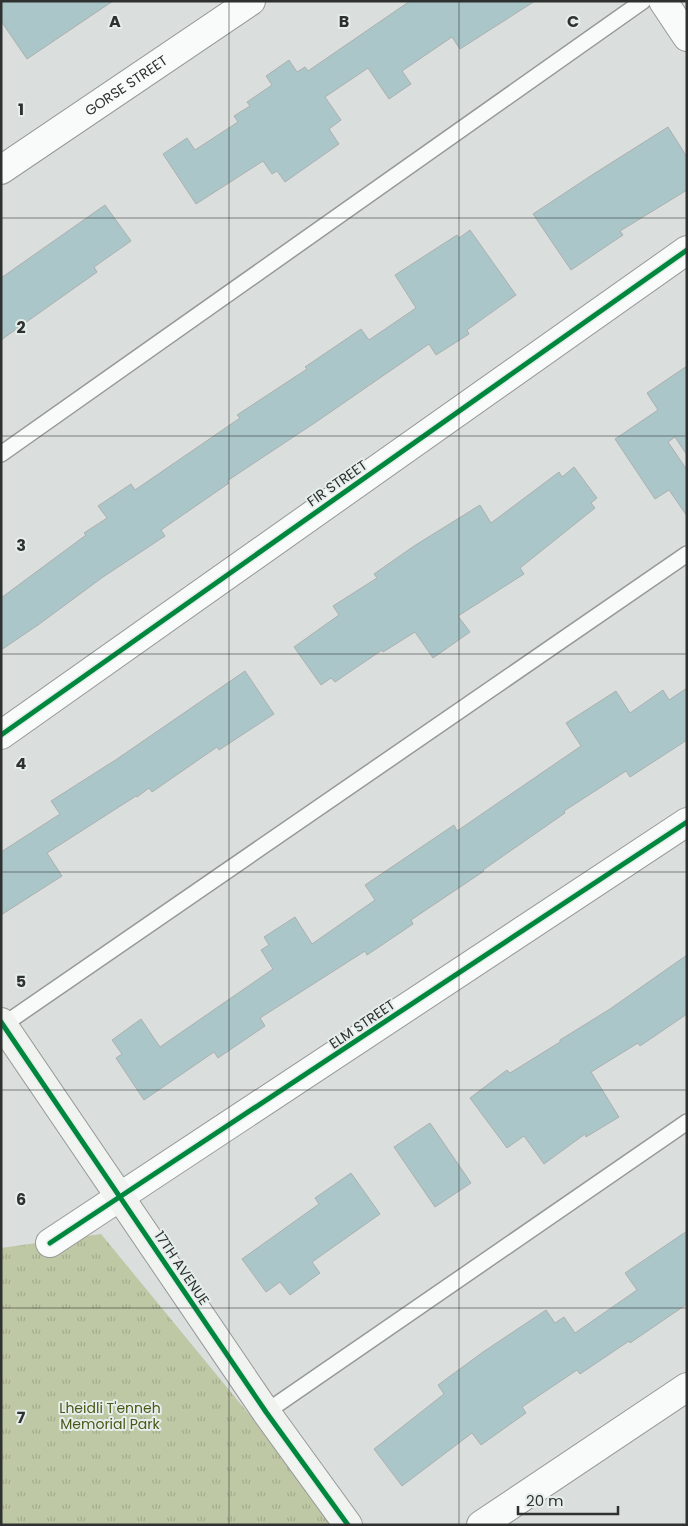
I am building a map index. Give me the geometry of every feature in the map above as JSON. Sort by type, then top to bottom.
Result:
[{"type":"street","name":"GORSE STREET","points":[[1,170],[251,1]]},
{"type":"street","points":[[663,1],[687,37]]},
{"type":"street","name":"FIR STREET","points":[[1,736],[687,250]]},
{"type":"street","name":"ELM STREET","points":[[50,1243],[687,822]]},
{"type":"street","name":"17TH AVENUE","points":[[2,1023],[266,1412],[348,1525]]},
{"type":"street","points":[[481,1525],[687,1388]]},
{"type":"lane","points":[[1,454],[644,1]]},
{"type":"lane","points":[[2,1023],[687,554]]},
{"type":"lane","points":[[266,1412],[687,1122]]},
{"type":"green space","name":"Lheidli T'enneh Memorial Park","points":[[101,1234],[340,1525],[1,1525],[1,1248]]},
{"type":"building","points":[[1,1],[113,1],[27,59],[1,21]]},
{"type":"building","points":[[410,1],[535,1],[460,49],[452,37],[402,71],[411,84],[389,99],[368,68],[325,97],[341,120],[329,129],[339,144],[285,182],[277,171],[272,174],[263,161],[196,204],[163,154],[187,138],[195,150],[238,122],[234,116],[250,106],[247,102],[272,85],[266,76],[289,60],[297,72],[305,67],[308,71]]},
{"type":"building","points":[[668,127],[687,157],[687,190],[620,231],[623,235],[571,270],[533,214]]},
{"type":"building","points":[[105,205],[131,241],[94,267],[97,272],[1,340],[1,278]]},
{"type":"building","points":[[470,230],[516,295],[467,330],[469,334],[436,355],[429,344],[227,481],[229,483],[161,530],[165,536],[103,577],[1,650],[1,598],[86,535],[84,533],[107,518],[98,506],[131,484],[135,490],[240,418],[237,415],[307,369],[305,367],[361,329],[369,340],[416,308],[395,275],[457,235],[459,238]]},
{"type":"building","points":[[687,366],[687,455],[675,437],[668,442],[687,470],[687,516],[669,490],[655,499],[615,439],[658,410],[647,393]]},
{"type":"building","points":[[574,467],[597,498],[591,503],[595,508],[520,568],[524,574],[458,616],[470,632],[433,658],[415,632],[383,652],[382,650],[335,682],[331,678],[321,685],[294,647],[339,615],[333,606],[377,578],[374,574],[414,546],[480,505],[491,523],[559,472],[562,477]]},
{"type":"building","points":[[245,671],[274,714],[219,750],[217,747],[152,792],[149,788],[47,853],[62,876],[1,915],[1,852],[60,814],[51,801],[117,759]]},
{"type":"building","points":[[687,688],[687,740],[630,777],[626,771],[564,811],[565,813],[484,871],[411,920],[413,924],[367,955],[365,951],[260,1018],[265,1026],[218,1058],[214,1052],[144,1100],[116,1058],[122,1054],[112,1040],[141,1019],[160,1047],[273,969],[261,950],[269,945],[264,937],[295,917],[312,944],[375,900],[365,885],[454,825],[457,831],[581,746],[566,723],[616,691],[630,713],[663,690],[669,700]]},
{"type":"building","points":[[687,955],[687,1014],[640,1046],[638,1043],[591,1072],[619,1117],[586,1137],[585,1134],[544,1164],[524,1136],[507,1148],[470,1098],[507,1070],[510,1073],[560,1042],[560,1040],[610,1009]]},
{"type":"building","points":[[430,1123],[471,1183],[435,1207],[394,1147]]},
{"type":"building","points":[[351,1173],[380,1214],[312,1262],[320,1273],[290,1295],[280,1282],[266,1292],[242,1259],[319,1204],[315,1198]]},
{"type":"building","points":[[687,1231],[687,1304],[630,1343],[629,1341],[580,1374],[577,1370],[522,1407],[526,1413],[481,1445],[472,1433],[402,1486],[374,1449],[444,1394],[438,1385],[546,1310],[555,1323],[564,1317],[575,1333],[637,1290],[625,1273]]},
{"type":"cycle path","points":[[1,735],[687,250]]},
{"type":"cycle path","points":[[50,1243],[687,822]]},
{"type":"cycle path","points":[[1,1022],[266,1412],[348,1525]]}]
